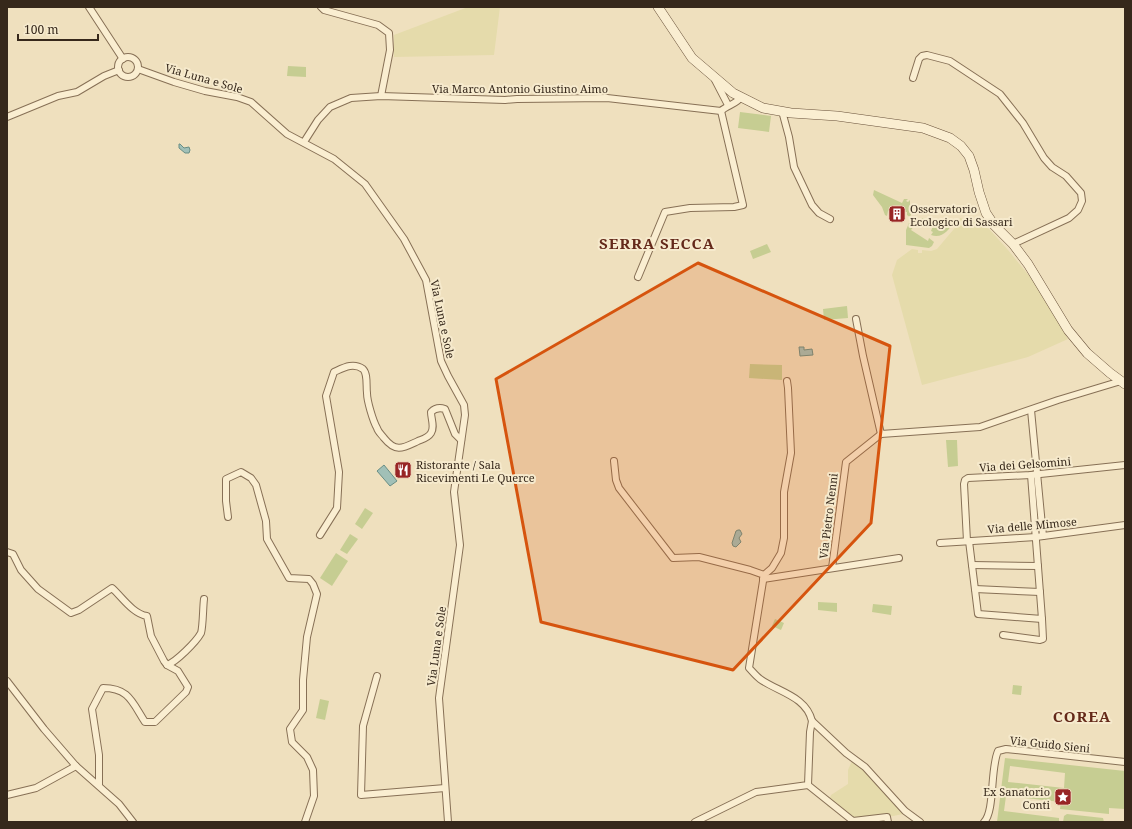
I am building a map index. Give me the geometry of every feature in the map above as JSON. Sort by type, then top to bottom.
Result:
[{"type":"main road","points":[[658,7],[692,58],[713,77],[737,95],[763,108],[924,128],[950,138],[961,146],[969,156],[986,213],[994,225],[1013,244],[1028,264],[1068,330],[1087,352],[1123,383]]},
{"type":"street","points":[[89,7],[123,59]]},
{"type":"street","points":[[321,7],[324,10],[378,25],[389,33],[390,50],[381,96]]},
{"type":"street","points":[[913,78],[919,60],[922,56],[927,55],[950,61],[1000,94],[1023,123],[1044,158],[1052,167],[1066,176],[1081,194],[1082,201],[1078,210],[1069,218],[1013,244]]},
{"type":"street","points":[[133,58],[137,63],[138,69],[135,74],[129,77],[123,75],[119,70],[119,64],[123,59],[133,58]]},
{"type":"street","name":"Via Luna e Sole","points":[[138,69],[204,91],[237,97],[251,102],[287,134],[334,159],[365,184],[404,239],[426,280],[441,361],[464,404],[465,414],[454,492],[460,544],[439,698],[448,822]]},
{"type":"street","points":[[7,117],[58,96],[77,92],[104,76],[119,70]]},
{"type":"street","points":[[713,77],[728,105]]},
{"type":"street","points":[[638,277],[665,212],[690,208],[734,207],[743,204],[722,111],[728,105],[739,101],[737,95]]},
{"type":"street","name":"Via Marco Antonio Giustino Aimo","points":[[304,142],[318,120],[330,107],[351,98],[381,96],[505,100],[607,98],[722,111]]},
{"type":"street","points":[[782,111],[794,167],[812,205],[819,213],[830,219]]},
{"type":"street","points":[[856,320],[881,434],[980,427],[1031,410],[1123,383]]},
{"type":"street","points":[[320,535],[337,508],[339,472],[326,396],[334,372],[344,367],[353,366],[364,371],[367,382],[367,394],[377,429],[389,445],[398,448],[405,447],[428,437],[432,432],[433,425],[431,412],[434,409],[439,408],[445,409],[455,434],[461,440]]},
{"type":"street","points":[[786,381],[788,388],[791,452],[784,492],[784,538],[781,553],[772,568],[764,577],[749,668],[758,679],[800,700],[810,713],[812,720],[810,732],[808,784]]},
{"type":"street","points":[[1003,635],[1040,640],[1043,639],[1036,537],[1035,474],[1031,410]]},
{"type":"street","name":"Via Pietro Nenni","points":[[764,577],[832,568],[846,462],[881,434]]},
{"type":"street","points":[[614,461],[616,480],[619,488],[673,558],[699,557],[750,570],[764,577]]},
{"type":"street","name":"Via dei Gelsomini","points":[[968,541],[964,480],[968,478],[1035,474],[1125,465]]},
{"type":"street","points":[[228,517],[226,479],[241,472],[251,478],[256,485],[266,521],[267,539],[289,578],[309,579],[317,594],[307,637],[303,680],[303,710],[290,729],[292,742],[307,757],[313,770],[314,796],[305,822]]},
{"type":"street","points":[[1035,474],[1043,536]]},
{"type":"street","name":"Via delle Mimose","points":[[940,543],[1036,537],[1125,525]]},
{"type":"street","points":[[968,541],[978,614],[1042,619]]},
{"type":"street","points":[[7,552],[13,554],[21,570],[38,589],[71,613],[79,610],[112,588],[136,612],[147,616],[153,641],[167,665],[178,671],[188,686],[186,692],[155,722],[145,722],[129,697],[120,690],[103,688],[96,698],[92,709],[99,755],[98,785]]},
{"type":"street","points":[[832,568],[899,558]]},
{"type":"street","points":[[972,565],[1038,566]]},
{"type":"street","points":[[975,589],[1040,592]]},
{"type":"street","points":[[167,665],[175,661],[192,644],[201,632],[204,599]]},
{"type":"street","points":[[377,676],[363,726],[361,795],[445,788]]},
{"type":"street","points":[[7,681],[44,729],[76,766],[118,804],[133,822]]},
{"type":"street","points":[[812,720],[846,753],[865,767],[905,811],[920,822]]},
{"type":"street","name":"Via Guido Sieni","points":[[984,822],[990,810],[995,759],[998,751],[1006,749],[1125,762]]},
{"type":"street","points":[[7,795],[36,788],[76,766]]},
{"type":"street","points":[[695,822],[756,792],[808,784],[853,820],[887,820]]},
{"type":"highlighted area","points":[[698,263],[890,346],[871,523],[733,670],[541,622],[496,379]]},
{"type":"shaded area","points":[[468,7],[500,7],[494,55],[394,57],[394,35]]},
{"type":"shaded area","points":[[960,218],[964,219],[963,222],[972,221],[989,229],[1008,250],[1031,278],[1068,339],[1028,357],[922,385],[892,275],[897,260],[912,249],[918,250],[918,253],[922,253],[922,250],[931,251],[937,249],[959,223]]},
{"type":"shaded area","points":[[852,761],[877,782],[903,814],[864,822],[849,819],[827,806],[831,795],[848,784],[848,770]]},
{"type":"green space","points":[[288,66],[306,67],[306,77],[287,76]]},
{"type":"green space","points":[[740,112],[771,116],[769,132],[738,128]]},
{"type":"green space","points":[[874,190],[902,203],[904,199],[908,199],[906,201],[908,202],[910,200],[910,204],[913,208],[910,217],[907,215],[907,212],[888,211],[887,216],[885,215],[882,207],[873,195]]},
{"type":"green space","points":[[921,218],[954,222],[945,233],[935,236],[931,235],[933,232],[931,231],[933,226]]},
{"type":"green space","points":[[909,223],[914,226],[911,230],[928,241],[929,238],[934,242],[932,246],[929,248],[906,245],[906,230]]},
{"type":"green space","points":[[767,244],[771,252],[753,259],[750,251]]},
{"type":"green space","points":[[847,306],[848,318],[824,320],[823,309]]},
{"type":"green space","points":[[750,364],[782,365],[782,380],[749,378]]},
{"type":"green space","points":[[946,440],[957,440],[958,466],[948,467]]},
{"type":"green space","points":[[365,508],[373,513],[362,529],[355,524]]},
{"type":"green space","points":[[350,534],[358,539],[347,554],[340,550]]},
{"type":"green space","points":[[336,553],[348,561],[332,586],[320,578]]},
{"type":"green space","points":[[818,602],[837,603],[837,612],[818,610]]},
{"type":"green space","points":[[873,604],[892,606],[891,615],[872,612]]},
{"type":"green space","points":[[775,619],[784,623],[781,630],[772,626]]},
{"type":"green space","points":[[1013,685],[1022,686],[1021,695],[1012,694]]},
{"type":"green space","points":[[320,699],[329,701],[325,720],[316,718]]},
{"type":"green space","name":"Ex Sanatorio Conti","points":[[1005,758],[1125,771],[1125,809],[1109,808],[1109,814],[1060,809],[1061,802],[1006,796],[1004,811],[1059,818],[1059,822],[997,822]],"holes":[[[1010,766],[1065,773],[1064,788],[1008,782]]]},
{"type":"green space","points":[[1067,814],[1103,818],[1104,822],[1063,822],[1064,816]]},
{"type":"water","points":[[179,144],[184,148],[189,147],[189,153],[185,153],[179,148]]},
{"type":"water","points":[[799,347],[804,347],[804,350],[812,349],[813,355],[800,356]]},
{"type":"water","points":[[384,465],[397,481],[390,486],[377,471]]},
{"type":"water","points":[[740,530],[742,534],[739,538],[741,542],[736,547],[733,546],[732,543],[736,531]]},
{"type":"place","name":"Osservatorio Ecologico di Sassari","points":[[897,214]]},
{"type":"place","name":"Ristorante / Sala Ricevimenti Le Querce","points":[[403,470]]},
{"type":"place","name":"Ex Sanatorio Conti","points":[[1063,797]]},
{"type":"district","name":"SERRA SECCA","points":[[657,243]]},
{"type":"district","name":"COREA","points":[[1082,716]]}]
